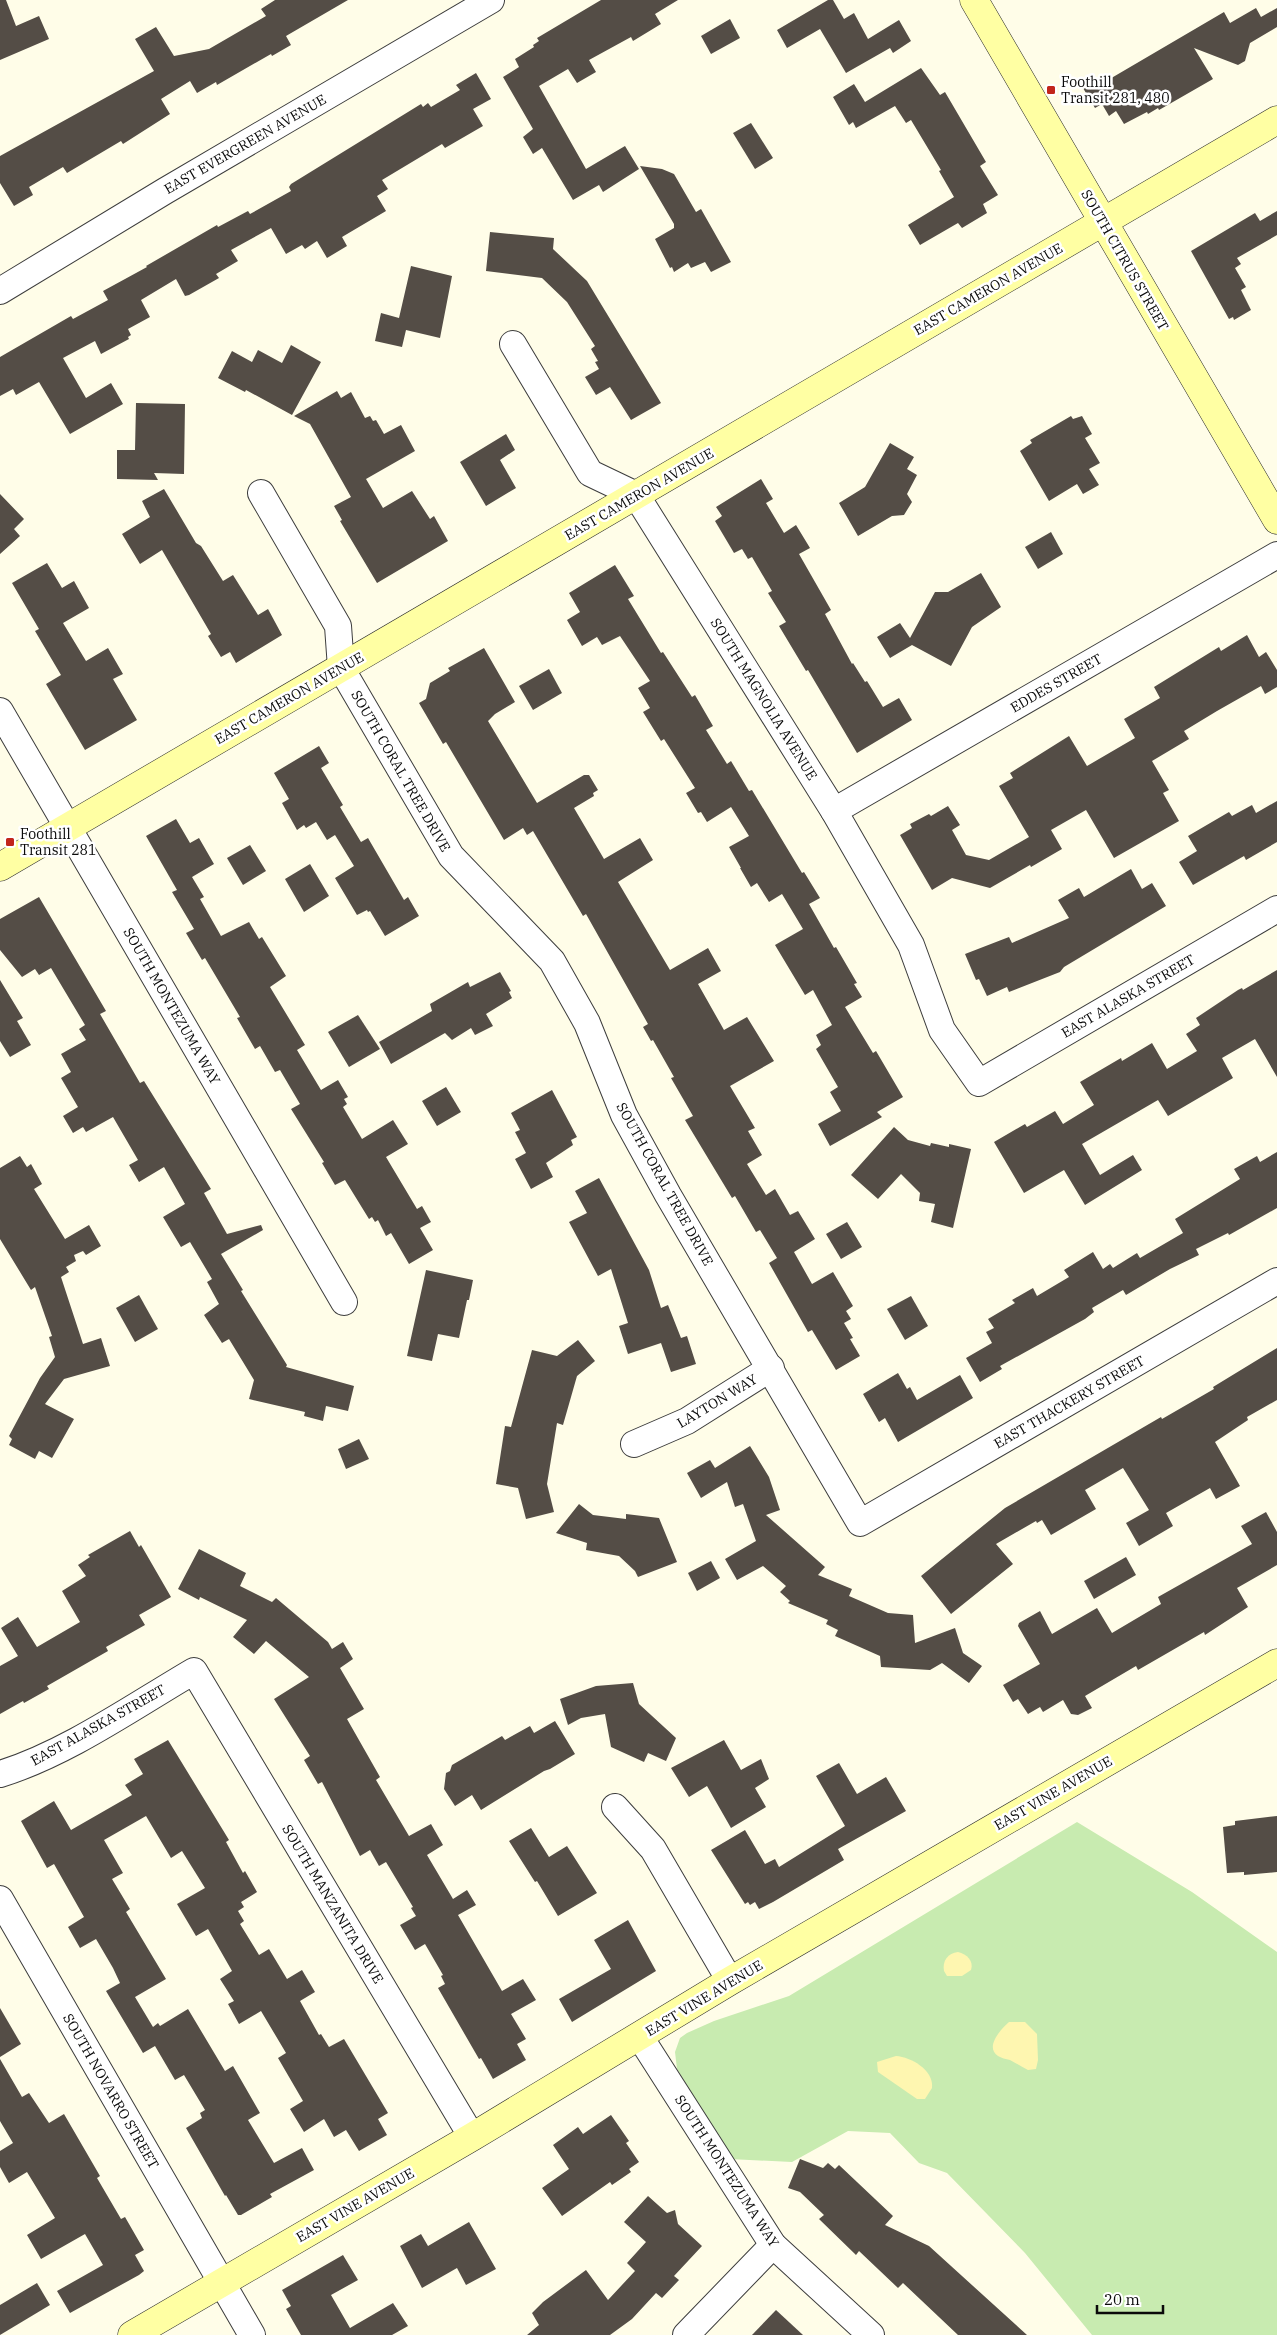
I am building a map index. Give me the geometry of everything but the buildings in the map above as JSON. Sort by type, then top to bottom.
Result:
[{"type":"main road","name":"SOUTH CITRUS STREET","points":[[974,0],[1277,520]]},
{"type":"main road","name":"EAST CAMERON AVENUE","points":[[0,866],[1277,120]]},
{"type":"main road","name":"EAST VINE AVENUE","points":[[132,2335],[472,2137],[730,1981],[1277,1663]]},
{"type":"street","name":"EAST EVERGREEN AVENUE","points":[[0,291],[165,190],[491,0]]},
{"type":"street","points":[[513,344],[590,473],[636,495]]},
{"type":"street","name":"SOUTH CORAL TREE DRIVE","points":[[260,492],[338,626],[341,668],[451,856],[552,961],[587,1022],[624,1115],[668,1196],[771,1368],[860,1523]]},
{"type":"street","name":"SOUTH MAGNOLIA AVENUE","points":[[636,495],[834,811],[911,945],[942,1030],[979,1083]]},
{"type":"street","name":"EDDES STREET","points":[[834,811],[1277,555]]},
{"type":"street","name":"SOUTH MONTEZUMA WAY","points":[[0,712],[344,1302]]},
{"type":"street","name":"EAST ALASKA STREET","points":[[979,1083],[1277,909]]},
{"type":"street","name":"EAST THACKERY STREET","points":[[860,1523],[1277,1281]]},
{"type":"street","name":"LAYTON WAY","points":[[634,1444],[686,1421],[771,1368]]},
{"type":"street","name":"EAST ALASKA STREET","points":[[0,1774],[20,1768],[79,1738],[194,1671]]},
{"type":"street","name":"SOUTH MANZANITA DRIVE","points":[[194,1671],[472,2137]]},
{"type":"street","points":[[615,1807],[653,1849],[730,1981]]},
{"type":"street","name":"SOUTH NOVARRO STREET","points":[[0,1899],[252,2335]]},
{"type":"street","name":"SOUTH MONTEZUMA WAY","points":[[640,2037],[773,2245],[872,2335]]},
{"type":"street","points":[[686,2335],[773,2245]]},
{"type":"green space","points":[[1077,1822],[1192,1892],[1277,1952],[1277,2335],[1092,2335],[1025,2253],[947,2173],[919,2163],[890,2133],[848,2131],[792,2162],[730,2159],[677,2069],[675,2052],[680,2038],[687,2033],[714,2021],[789,1996]]},
{"type":"sand","points":[[958,1952],[969,1958],[972,1964],[971,1970],[962,1976],[947,1976],[944,1971],[945,1961],[951,1954]]},
{"type":"sand","points":[[1009,2022],[1025,2022],[1037,2034],[1038,2060],[1036,2069],[1028,2070],[1010,2060],[999,2057],[994,2052],[993,2043]]},
{"type":"sand","points":[[896,2056],[915,2062],[925,2070],[932,2081],[932,2088],[925,2099],[917,2099],[878,2072],[877,2062]]},
{"type":"place","name":"Foothill Transit 281, 480","points":[[1051,90]]},
{"type":"place","name":"Foothill Transit 281","points":[[10,842]]}]
